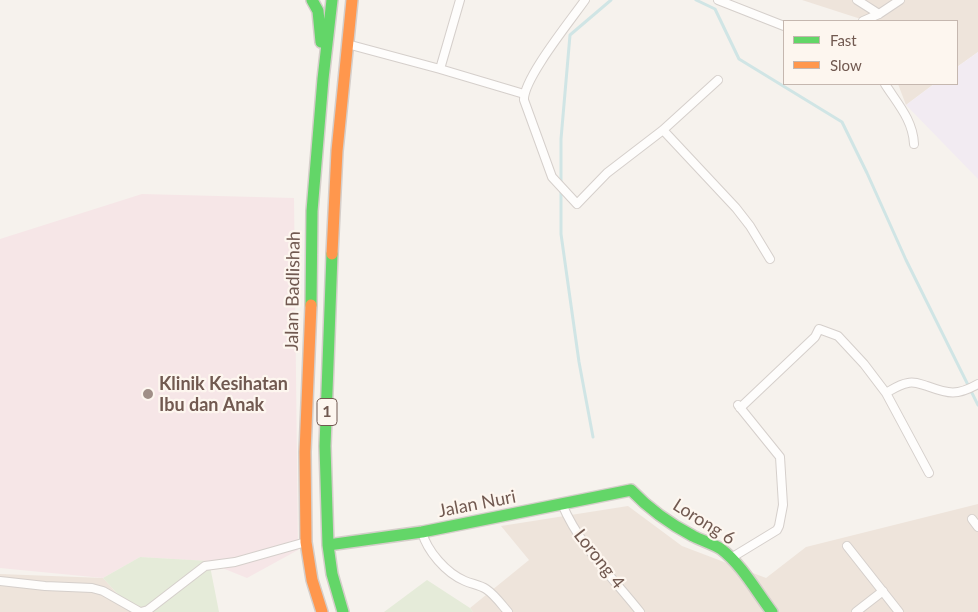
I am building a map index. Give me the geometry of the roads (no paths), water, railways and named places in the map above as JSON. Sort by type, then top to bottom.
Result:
[{"type":"main road","points":[[312,0],[318,11],[321,25],[323,79]]},
{"type":"main road","name":"Jalan Badlishah","points":[[322,612],[312,580],[306,542],[305,452],[312,211],[323,79],[332,0]]},
{"type":"main road","name":"1","points":[[343,612],[332,574],[328,546],[325,446],[333,210],[352,0]]},
{"type":"main road","name":"Jalan Nuri","points":[[328,546],[422,532],[631,490]]},
{"type":"main road","name":"Lorong 6","points":[[631,490],[644,503],[669,522],[718,548],[731,558],[772,612]]},
{"type":"street","points":[[440,69],[460,0]]},
{"type":"street","points":[[585,0],[536,69],[524,94],[524,100],[548,168],[556,183],[577,204],[607,173],[663,130],[718,80]]},
{"type":"street","points":[[718,0],[783,26]]},
{"type":"street","points":[[856,0],[879,14]]},
{"type":"street","points":[[866,20],[900,0]]},
{"type":"street","points":[[347,44],[524,94]]},
{"type":"street","points":[[886,85],[906,115],[914,144]]},
{"type":"street","points":[[663,130],[736,208],[750,226],[770,259]]},
{"type":"street","points":[[731,558],[777,530],[783,505],[780,457],[739,406],[815,337],[819,329],[831,332],[843,340],[886,393],[928,472]]},
{"type":"street","points":[[886,393],[901,384],[909,382],[919,383],[951,393],[966,391],[976,385]]},
{"type":"street","name":"Lorong 4","points":[[562,504],[567,518],[579,536],[640,612]]},
{"type":"street","points":[[972,520],[978,526]]},
{"type":"street","points":[[422,532],[433,553],[450,572],[464,581],[486,589],[508,612]]},
{"type":"street","points":[[0,581],[45,586],[92,588],[103,591],[141,612],[148,610],[205,566],[235,562],[306,542]]},
{"type":"street","points":[[847,546],[899,612]]},
{"type":"street","points":[[856,612],[883,591]]},
{"type":"waterway","points":[[561,184],[561,139],[570,35],[611,0]]},
{"type":"waterway","points":[[696,0],[715,9],[739,59],[842,122],[906,260],[978,405]]},
{"type":"waterway","points":[[561,190],[561,234],[579,362],[593,437]]},
{"type":"place","name":"Klinik Kesihatan Ibu dan Anak","points":[[148,394]]}]
